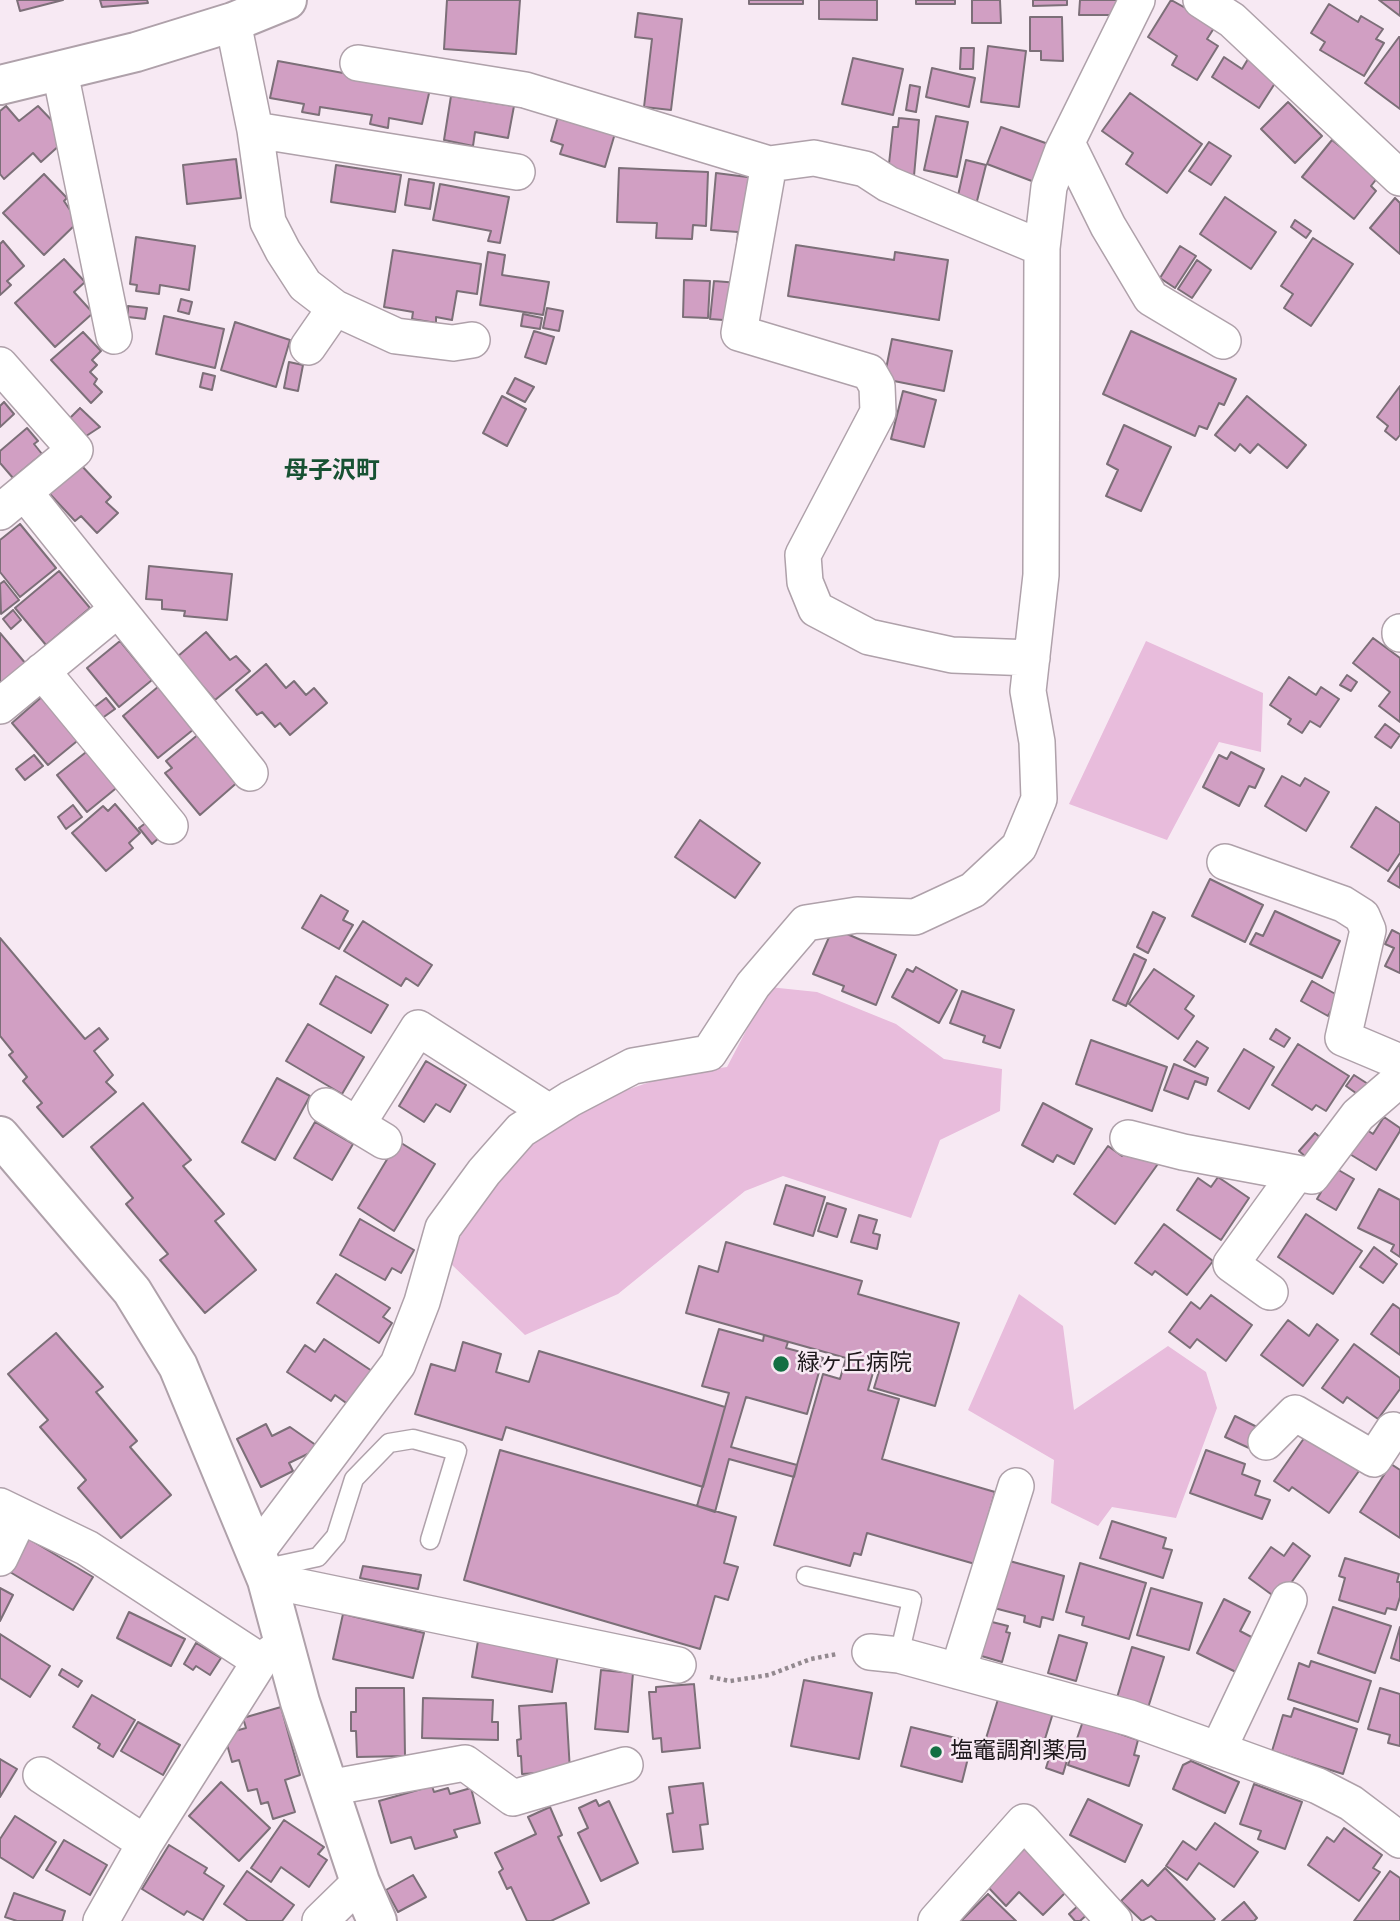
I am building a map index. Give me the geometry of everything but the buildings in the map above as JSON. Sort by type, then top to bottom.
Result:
[{"type":"street","points":[[0,85],[60,72],[233,22],[287,0]]},
{"type":"street","points":[[262,1568],[398,1364],[422,1302],[443,1228],[484,1172],[521,1130],[548,1112],[633,1066],[709,1053],[753,985],[806,923],[857,915],[915,917],[973,890],[1020,847],[1039,799],[1037,742],[1028,691],[1041,575],[1042,248],[1048,187],[1066,144],[1137,0]]},
{"type":"street","points":[[1201,0],[1232,20],[1400,178]]},
{"type":"street","points":[[233,22],[255,130],[268,222],[305,285],[335,308],[396,335],[453,343],[472,340]]},
{"type":"street","points":[[358,63],[525,90],[769,164],[814,158],[865,169],[888,184],[1042,248]]},
{"type":"street","points":[[60,72],[114,336]]},
{"type":"street","points":[[255,130],[517,172]]},
{"type":"street","points":[[1066,144],[1108,226],[1152,298],[1223,341]]},
{"type":"street","points":[[769,164],[739,333],[869,372],[877,386],[878,412],[803,555],[805,582],[816,609],[869,638],[952,655],[1032,658]]},
{"type":"street","points":[[308,347],[335,308]]},
{"type":"street","points":[[0,365],[75,450],[12,502],[118,610],[250,773]]},
{"type":"street","points":[[0,706],[118,610]]},
{"type":"street","points":[[42,671],[170,826]]},
{"type":"street","points":[[1225,862],[1343,904],[1362,916],[1368,930],[1343,1038],[1400,1062]]},
{"type":"street","points":[[326,1106],[370,1133],[418,1028],[548,1112]]},
{"type":"street","points":[[1128,1138],[1183,1152],[1312,1176],[1358,1115],[1400,1079]]},
{"type":"street","points":[[0,1136],[132,1291],[159,1330],[178,1366],[262,1568],[272,1653],[328,1788],[360,1882],[377,1921]]},
{"type":"street","points":[[1270,1292],[1231,1264],[1296,1174]]},
{"type":"street","points":[[1266,1442],[1296,1413],[1374,1459],[1398,1428]]},
{"type":"street","points":[[958,1671],[1016,1486]]},
{"type":"street","points":[[0,1558],[10,1511],[87,1548],[272,1653]]},
{"type":"street","points":[[262,1568],[678,1665]]},
{"type":"street","points":[[1218,1749],[1289,1600]]},
{"type":"street","points":[[101,1921],[145,1843],[272,1653]]},
{"type":"street","points":[[884,1653],[1130,1718],[1218,1749],[1318,1786],[1351,1803],[1400,1840]]},
{"type":"street","points":[[328,1788],[465,1763],[513,1798],[625,1765]]},
{"type":"street","points":[[41,1774],[145,1843]]},
{"type":"street","points":[[936,1921],[1024,1822],[1114,1921]]},
{"type":"street","points":[[320,1921],[360,1882]]},
{"type":"lane","points":[[262,1568],[318,1558],[336,1536],[354,1479],[389,1443],[413,1439],[457,1451],[430,1540]]},
{"type":"lane","points":[[806,1576],[912,1600],[884,1653]]},
{"type":"path","points":[[678,1665],[730,1681],[769,1675],[811,1659],[884,1653]]},
{"type":"shaded area","points":[[1146,641],[1263,693],[1261,752],[1219,742],[1167,840],[1069,804]]},
{"type":"shaded area","points":[[769,987],[817,992],[896,1024],[944,1059],[1002,1069],[1000,1111],[940,1140],[911,1218],[783,1176],[745,1191],[618,1294],[525,1335],[450,1263],[465,1225],[526,1148],[601,1099],[670,1075],[727,1067]]},
{"type":"shaded area","points":[[1019,1294],[1063,1326],[1074,1410],[1168,1346],[1206,1372],[1217,1408],[1176,1518],[1112,1507],[1098,1526],[1051,1503],[1054,1460],[968,1410]]},
{"type":"place","name":"緑ヶ丘病院","points":[[781,1364]]},
{"type":"place","name":"塩竈調剤薬局","points":[[936,1752]]},
{"type":"district","name":"母子沢町","points":[[332,471]]}]
